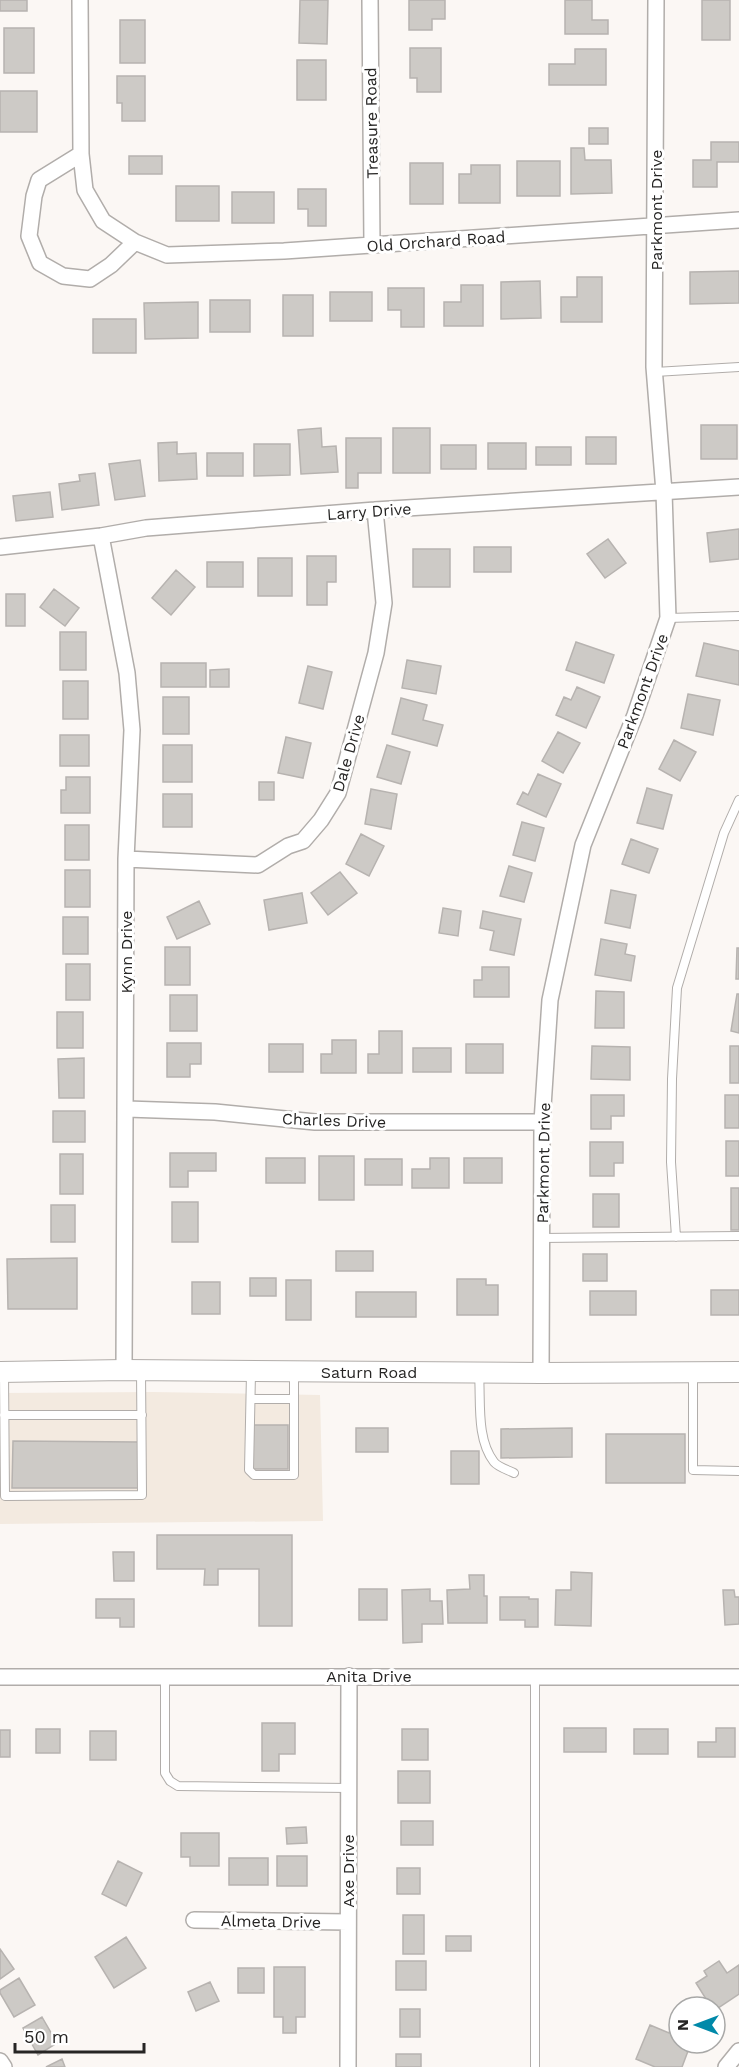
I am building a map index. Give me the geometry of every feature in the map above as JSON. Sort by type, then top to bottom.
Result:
[{"type":"street","name":"Old Orchard Road","points":[[80,0],[81,154],[85,190],[103,221],[135,242],[167,255],[284,251],[739,220]]},
{"type":"street","name":"Treasure Road","points":[[370,0],[372,245]]},
{"type":"street","name":"Parkmont Drive","points":[[541,1373],[542,1122],[550,1000],[583,845],[635,715],[668,618],[664,492],[655,372],[656,0]]},
{"type":"street","points":[[81,154],[39,180],[34,196],[29,236],[40,263],[63,276],[90,279],[111,265],[135,242]]},
{"type":"street","name":"Larry Drive","points":[[0,547],[101,536],[146,528],[375,510],[739,487]]},
{"type":"street","name":"Dale Drive","points":[[126,859],[258,865],[288,846],[303,841],[321,820],[338,793],[376,653],[384,603],[375,510]]},
{"type":"street","name":"Kynn Drive","points":[[101,536],[127,673],[132,730],[126,859],[127,1108],[133,1370]]},
{"type":"street","name":"Charles Drive","points":[[127,1108],[215,1112],[315,1122],[542,1122]]},
{"type":"street","name":"Saturn Road","points":[[1,1370],[739,1372]]},
{"type":"street","name":"Axe Drive","points":[[348,2067],[349,1676]]},
{"type":"street","name":"Anita Drive","points":[[0,1677],[739,1677]]},
{"type":"street","name":"Almeta Drive","points":[[195,1920],[348,1922]]},
{"type":"street","points":[[726,2067],[739,2051]]},
{"type":"street","points":[[0,2061],[4,2067]]},
{"type":"lane","points":[[655,372],[739,367]]},
{"type":"lane","points":[[668,618],[739,616]]},
{"type":"lane","points":[[676,1237],[671,1162],[672,1079],[677,988],[724,833],[739,800]]},
{"type":"lane","points":[[541,1238],[739,1236]]},
{"type":"lane","points":[[1,1370],[5,1496],[28,1496],[142,1495],[142,1415],[133,1370]]},
{"type":"lane","points":[[251,1371],[249,1470],[254,1475],[294,1475],[294,1371]]},
{"type":"lane","points":[[693,1371],[693,1470],[739,1471]]},
{"type":"lane","points":[[479,1372],[483,1432],[487,1450],[495,1464],[514,1473]]},
{"type":"lane","points":[[251,1399],[294,1399]]},
{"type":"lane","points":[[4,1415],[142,1415]]},
{"type":"lane","points":[[535,1676],[535,2067]]},
{"type":"lane","points":[[165,1677],[165,1773],[178,1786],[349,1788]]},
{"type":"shaded area","points":[[153,1392],[320,1395],[323,1521],[0,1524],[0,1393]]},
{"type":"building","points":[[0,0],[27,0],[27,11],[0,11]]},
{"type":"building","points":[[300,0],[328,0],[327,44],[299,43]]},
{"type":"building","points":[[409,0],[445,0],[445,19],[432,19],[432,30],[409,30]]},
{"type":"building","points":[[565,0],[592,0],[592,20],[608,20],[608,34],[565,34]]},
{"type":"building","points":[[702,0],[730,0],[730,40],[702,40]]},
{"type":"building","points":[[120,20],[145,20],[145,63],[120,63]]},
{"type":"building","points":[[4,28],[34,28],[34,73],[4,73]]},
{"type":"building","points":[[410,48],[441,48],[441,92],[417,92],[417,78],[410,78]]},
{"type":"building","points":[[575,49],[606,49],[606,85],[549,85],[549,64],[575,64]]},
{"type":"building","points":[[297,60],[326,60],[326,100],[297,100]]},
{"type":"building","points":[[117,76],[145,76],[145,121],[122,121],[122,103],[117,103]]},
{"type":"building","points":[[0,91],[37,91],[37,132],[0,132]]},
{"type":"building","points":[[589,128],[608,128],[608,144],[589,144]]},
{"type":"building","points":[[711,142],[739,142],[739,162],[717,162],[717,187],[693,187],[693,160],[711,160]]},
{"type":"building","points":[[571,148],[584,148],[585,160],[611,160],[612,193],[571,194]]},
{"type":"building","points":[[129,156],[162,156],[162,174],[129,174]]},
{"type":"building","points":[[517,161],[560,161],[560,196],[517,196]]},
{"type":"building","points":[[410,163],[443,163],[443,204],[410,204]]},
{"type":"building","points":[[471,165],[500,165],[500,203],[459,203],[459,174],[471,174]]},
{"type":"building","points":[[176,186],[219,186],[219,221],[176,221]]},
{"type":"building","points":[[298,189],[326,189],[326,226],[308,226],[308,209],[298,209]]},
{"type":"building","points":[[232,192],[274,192],[274,223],[232,223]]},
{"type":"building","points":[[739,271],[739,303],[690,304],[690,272]]},
{"type":"building","points":[[577,277],[602,277],[602,322],[561,322],[561,297],[577,297]]},
{"type":"building","points":[[540,281],[541,318],[501,319],[501,282]]},
{"type":"building","points":[[461,285],[483,285],[483,326],[444,326],[444,302],[461,302]]},
{"type":"building","points":[[388,288],[424,288],[424,327],[401,327],[401,310],[388,310]]},
{"type":"building","points":[[330,292],[372,292],[372,321],[330,321]]},
{"type":"building","points":[[283,295],[313,295],[313,336],[283,336]]},
{"type":"building","points":[[210,300],[250,300],[250,332],[210,332]]},
{"type":"building","points":[[198,302],[198,338],[145,339],[144,303]]},
{"type":"building","points":[[93,319],[136,319],[136,353],[93,353]]},
{"type":"building","points":[[701,425],[737,425],[737,459],[701,459]]},
{"type":"building","points":[[321,428],[322,447],[336,446],[338,472],[301,474],[298,430]]},
{"type":"building","points":[[393,428],[430,428],[430,473],[393,473]]},
{"type":"building","points":[[586,437],[616,437],[616,464],[586,464]]},
{"type":"building","points":[[346,438],[381,438],[381,473],[358,473],[358,488],[346,488]]},
{"type":"building","points":[[177,442],[177,454],[196,453],[197,479],[159,481],[158,443]]},
{"type":"building","points":[[488,443],[526,443],[526,469],[488,469]]},
{"type":"building","points":[[254,444],[290,444],[290,475],[254,476]]},
{"type":"building","points":[[441,445],[476,445],[476,469],[441,469]]},
{"type":"building","points":[[536,447],[571,447],[571,465],[536,465]]},
{"type":"building","points":[[207,453],[243,453],[243,476],[207,476]]},
{"type":"building","points":[[140,460],[145,496],[115,500],[109,464]]},
{"type":"building","points":[[95,473],[99,505],[62,510],[59,484],[80,481],[79,475]]},
{"type":"building","points":[[50,492],[53,517],[16,521],[13,496]]},
{"type":"building","points":[[739,529],[739,559],[710,562],[707,533]]},
{"type":"building","points":[[608,539],[626,563],[605,578],[587,554]]},
{"type":"building","points":[[474,547],[511,547],[511,572],[474,572]]},
{"type":"building","points":[[413,549],[450,549],[450,587],[413,587]]},
{"type":"building","points":[[307,556],[336,556],[336,582],[327,582],[327,605],[307,605]]},
{"type":"building","points":[[258,558],[292,558],[292,596],[258,596]]},
{"type":"building","points":[[207,562],[243,562],[243,587],[207,587]]},
{"type":"building","points":[[176,570],[195,587],[171,615],[152,598]]},
{"type":"building","points":[[54,589],[79,608],[65,626],[40,607]]},
{"type":"building","points":[[6,594],[25,594],[25,626],[6,626]]},
{"type":"building","points":[[60,632],[86,632],[86,670],[60,670]]},
{"type":"building","points":[[576,642],[614,655],[604,683],[566,670]]},
{"type":"building","points":[[704,643],[739,651],[739,685],[696,676]]},
{"type":"building","points":[[407,660],[441,666],[436,694],[402,688]]},
{"type":"building","points":[[161,663],[206,663],[206,687],[161,687]]},
{"type":"building","points":[[308,666],[332,672],[323,709],[299,703]]},
{"type":"building","points":[[229,669],[229,687],[210,687],[210,670]]},
{"type":"building","points":[[63,681],[88,681],[88,719],[63,719]]},
{"type":"building","points":[[577,687],[600,697],[586,728],[556,715],[564,697],[571,700]]},
{"type":"building","points":[[688,694],[720,700],[713,735],[681,728]]},
{"type":"building","points":[[163,697],[189,697],[189,734],[163,734]]},
{"type":"building","points":[[401,698],[427,705],[423,720],[443,725],[437,746],[392,734]]},
{"type":"building","points":[[558,732],[580,743],[563,773],[542,761]]},
{"type":"building","points":[[60,735],[89,735],[89,766],[60,766]]},
{"type":"building","points":[[286,737],[311,743],[303,778],[278,773]]},
{"type":"building","points":[[674,740],[696,752],[680,781],[659,769]]},
{"type":"building","points":[[163,745],[192,745],[192,782],[163,782]]},
{"type":"building","points":[[387,745],[410,752],[401,784],[377,777]]},
{"type":"building","points":[[538,774],[561,784],[546,817],[517,804],[523,792],[528,795]]},
{"type":"building","points":[[66,777],[90,777],[90,813],[61,813],[61,790],[66,790]]},
{"type":"building","points":[[259,782],[274,782],[274,800],[259,800]]},
{"type":"building","points":[[647,788],[672,795],[663,829],[637,823]]},
{"type":"building","points":[[371,789],[397,794],[391,829],[365,824]]},
{"type":"building","points":[[163,794],[192,794],[192,827],[163,827]]},
{"type":"building","points":[[522,822],[544,828],[535,861],[513,855]]},
{"type":"building","points":[[65,825],[89,825],[89,860],[65,860]]},
{"type":"building","points":[[361,834],[384,846],[369,876],[346,864]]},
{"type":"building","points":[[631,839],[658,849],[649,873],[622,864]]},
{"type":"building","points":[[509,866],[532,873],[524,902],[500,896]]},
{"type":"building","points":[[65,870],[90,870],[90,907],[65,907]]},
{"type":"building","points":[[340,872],[357,893],[328,915],[311,893]]},
{"type":"building","points":[[611,890],[636,895],[630,928],[605,923]]},
{"type":"building","points":[[302,893],[307,923],[269,930],[264,900]]},
{"type":"building","points":[[199,901],[210,924],[177,939],[167,917]]},
{"type":"building","points":[[443,908],[461,911],[458,936],[439,933]]},
{"type":"building","points":[[483,911],[521,919],[514,955],[490,950],[494,931],[480,928]]},
{"type":"building","points":[[63,917],[88,917],[88,954],[63,954]]},
{"type":"building","points":[[601,939],[627,944],[625,954],[635,956],[631,981],[595,975]]},
{"type":"building","points":[[165,947],[190,947],[190,985],[165,985]]},
{"type":"building","points":[[737,948],[739,948],[739,979],[736,979]]},
{"type":"building","points":[[66,964],[90,964],[90,1000],[66,1000]]},
{"type":"building","points":[[482,967],[509,967],[509,997],[474,997],[474,980],[482,980]]},
{"type":"building","points":[[596,991],[624,992],[624,1028],[595,1028]]},
{"type":"building","points":[[737,994],[739,994],[739,1033],[731,1031]]},
{"type":"building","points":[[170,995],[197,995],[197,1031],[170,1031]]},
{"type":"building","points":[[57,1012],[83,1012],[83,1048],[57,1048]]},
{"type":"building","points":[[379,1031],[402,1031],[402,1073],[368,1073],[368,1054],[379,1054]]},
{"type":"building","points":[[332,1040],[356,1040],[356,1073],[321,1073],[321,1054],[332,1054]]},
{"type":"building","points":[[167,1043],[201,1043],[201,1064],[190,1064],[190,1077],[167,1077]]},
{"type":"building","points":[[269,1044],[303,1044],[303,1072],[269,1072]]},
{"type":"building","points":[[466,1044],[503,1044],[503,1073],[466,1073]]},
{"type":"building","points":[[592,1046],[630,1047],[630,1080],[591,1079]]},
{"type":"building","points":[[730,1046],[739,1046],[739,1083],[730,1083]]},
{"type":"building","points":[[413,1048],[451,1048],[451,1072],[413,1072]]},
{"type":"building","points":[[84,1058],[84,1098],[59,1098],[58,1059]]},
{"type":"building","points":[[591,1095],[624,1095],[624,1116],[611,1116],[611,1129],[591,1129]]},
{"type":"building","points":[[725,1095],[739,1095],[739,1128],[725,1128]]},
{"type":"building","points":[[53,1111],[85,1111],[85,1142],[53,1142]]},
{"type":"building","points":[[726,1141],[739,1141],[739,1176],[726,1176]]},
{"type":"building","points":[[590,1142],[623,1142],[623,1163],[614,1163],[614,1176],[590,1176]]},
{"type":"building","points":[[170,1153],[216,1153],[216,1171],[188,1171],[188,1187],[170,1187]]},
{"type":"building","points":[[60,1154],[83,1154],[83,1194],[60,1194]]},
{"type":"building","points":[[319,1156],[354,1156],[354,1200],[319,1200]]},
{"type":"building","points":[[266,1158],[305,1158],[305,1183],[266,1183]]},
{"type":"building","points":[[430,1158],[449,1158],[449,1188],[412,1188],[412,1169],[430,1169]]},
{"type":"building","points":[[464,1158],[502,1158],[502,1183],[464,1183]]},
{"type":"building","points":[[365,1159],[402,1159],[402,1185],[365,1185]]},
{"type":"building","points":[[731,1188],[739,1188],[739,1230],[731,1230]]},
{"type":"building","points":[[593,1194],[619,1194],[619,1227],[593,1227]]},
{"type":"building","points":[[172,1202],[198,1202],[198,1242],[172,1242]]},
{"type":"building","points":[[51,1205],[75,1205],[75,1242],[51,1242]]},
{"type":"building","points":[[336,1251],[373,1251],[373,1271],[336,1271]]},
{"type":"building","points":[[583,1254],[607,1254],[607,1281],[583,1281]]},
{"type":"building","points":[[77,1258],[77,1309],[8,1309],[7,1259]]},
{"type":"building","points":[[250,1278],[276,1278],[276,1296],[250,1296]]},
{"type":"building","points":[[457,1279],[486,1279],[486,1285],[498,1285],[498,1315],[457,1315]]},
{"type":"building","points":[[286,1280],[311,1280],[311,1320],[286,1320]]},
{"type":"building","points":[[192,1282],[220,1282],[220,1314],[192,1314]]},
{"type":"building","points":[[711,1290],[739,1290],[739,1315],[711,1315]]},
{"type":"building","points":[[590,1291],[636,1291],[636,1315],[590,1315]]},
{"type":"building","points":[[356,1292],[416,1292],[416,1317],[356,1317]]},
{"type":"building","points":[[253,1425],[288,1425],[288,1469],[253,1469]]},
{"type":"building","points":[[356,1428],[388,1428],[388,1452],[356,1452]]},
{"type":"building","points":[[572,1428],[572,1457],[501,1458],[501,1429]]},
{"type":"building","points":[[606,1434],[685,1434],[685,1483],[606,1483]]},
{"type":"building","points":[[13,1441],[138,1442],[138,1488],[12,1488]]},
{"type":"building","points":[[451,1451],[479,1451],[479,1484],[451,1484]]},
{"type":"building","points":[[157,1535],[292,1535],[292,1626],[259,1626],[259,1569],[218,1569],[218,1585],[204,1585],[205,1569],[157,1569]]},
{"type":"building","points":[[113,1552],[134,1552],[134,1581],[114,1581]]},
{"type":"building","points":[[571,1572],[592,1573],[591,1626],[555,1625],[556,1590],[571,1590]]},
{"type":"building","points":[[469,1575],[484,1575],[487,1623],[448,1623],[447,1590],[470,1589]]},
{"type":"building","points":[[359,1589],[387,1589],[387,1620],[359,1620]]},
{"type":"building","points":[[430,1589],[430,1601],[442,1601],[443,1624],[422,1624],[422,1642],[403,1643],[402,1590]]},
{"type":"building","points":[[723,1590],[734,1590],[735,1597],[739,1597],[739,1624],[725,1625]]},
{"type":"building","points":[[500,1597],[538,1599],[538,1627],[525,1627],[525,1620],[500,1620]]},
{"type":"building","points":[[96,1599],[134,1599],[134,1627],[120,1627],[120,1618],[96,1618]]},
{"type":"building","points":[[262,1723],[295,1723],[295,1754],[279,1754],[279,1771],[262,1771]]},
{"type":"building","points":[[564,1728],[606,1728],[606,1752],[564,1752]]},
{"type":"building","points":[[716,1728],[735,1728],[735,1757],[698,1757],[698,1742],[716,1742]]},
{"type":"building","points":[[36,1729],[60,1729],[60,1753],[36,1753]]},
{"type":"building","points":[[402,1729],[428,1729],[428,1760],[402,1760]]},
{"type":"building","points":[[634,1729],[668,1729],[668,1754],[634,1754]]},
{"type":"building","points":[[0,1730],[10,1730],[10,1757],[0,1757]]},
{"type":"building","points":[[90,1731],[116,1731],[116,1760],[90,1760]]},
{"type":"building","points":[[398,1771],[430,1771],[430,1803],[398,1803]]},
{"type":"building","points":[[401,1821],[433,1821],[433,1845],[401,1845]]},
{"type":"building","points":[[306,1827],[307,1843],[287,1844],[286,1828]]},
{"type":"building","points":[[181,1833],[219,1833],[219,1866],[190,1866],[190,1857],[181,1857]]},
{"type":"building","points":[[277,1856],[307,1856],[307,1886],[277,1886]]},
{"type":"building","points":[[229,1858],[268,1858],[268,1885],[229,1885]]},
{"type":"building","points":[[118,1861],[142,1873],[126,1906],[102,1894]]},
{"type":"building","points":[[397,1868],[420,1868],[420,1894],[397,1894]]},
{"type":"building","points":[[403,1915],[424,1915],[424,1954],[403,1954]]},
{"type":"building","points":[[446,1936],[471,1936],[471,1951],[446,1951]]},
{"type":"building","points":[[126,1937],[146,1968],[114,1988],[95,1957]]},
{"type":"building","points":[[0,1949],[14,1969],[0,1979]]},
{"type":"building","points":[[396,1961],[426,1961],[426,1990],[396,1990]]},
{"type":"building","points":[[719,1961],[727,1973],[739,1965],[739,1994],[727,2002],[727,1995],[704,1995],[696,1983],[707,1976],[704,1971]]},
{"type":"building","points":[[274,1967],[305,1967],[305,2017],[296,2017],[296,2033],[283,2033],[283,2017],[274,2017]]},
{"type":"building","points":[[238,1968],[264,1968],[264,1993],[238,1993]]},
{"type":"building","points":[[19,1978],[35,2005],[14,2017],[0,1990]]},
{"type":"building","points":[[210,1982],[219,2001],[196,2011],[188,1992]]},
{"type":"building","points":[[400,2009],[420,2009],[420,2037],[400,2037]]},
{"type":"building","points":[[42,2017],[57,2043],[38,2055],[23,2028]]},
{"type":"building","points":[[650,2025],[667,2032],[667,2055],[686,2055],[682,2067],[655,2067],[636,2059]]},
{"type":"building","points":[[396,2054],[421,2054],[421,2067],[396,2067]]},
{"type":"building","points":[[62,2059],[65,2067],[46,2067]]}]
